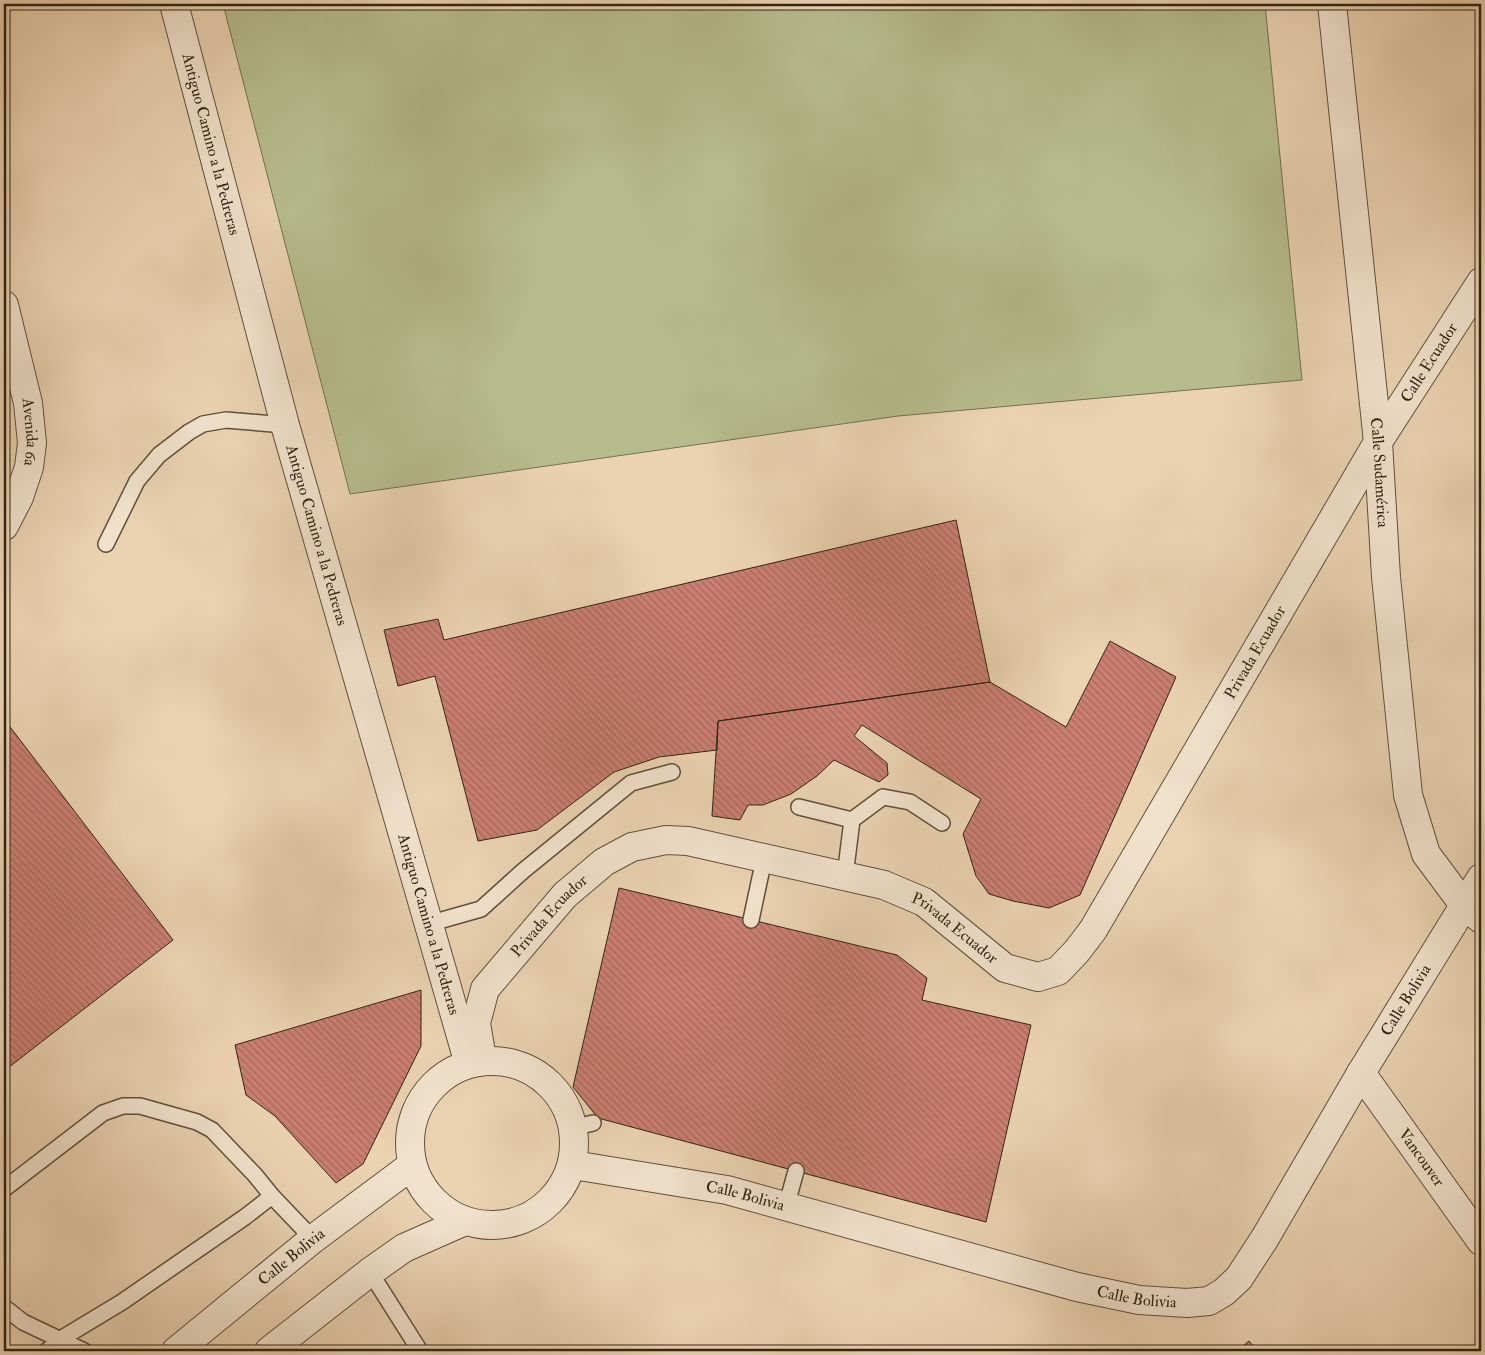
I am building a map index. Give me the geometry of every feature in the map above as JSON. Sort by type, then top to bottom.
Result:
[{"type":"street","name":"Antiguo Camino a la Pedreras","points":[[174,4],[285,425],[428,924],[475,1061]]},
{"type":"street","name":"Calle Sudamérica","points":[[1332,4],[1378,442],[1386,577],[1408,795],[1426,854],[1473,912]]},
{"type":"street","name":"Calle Ecuador","points":[[1378,442],[1481,282]]},
{"type":"street","name":"Avenida 6a","points":[[4,306],[28,403],[32,443],[29,468],[19,497],[4,526]]},
{"type":"street","name":"Privada Ecuador","points":[[475,1061],[476,1023],[485,989],[565,895],[604,862],[632,847],[666,840],[688,841],[884,885],[924,902],[1005,968],[1038,978],[1058,971],[1093,930],[1378,442]]},
{"type":"street","name":"Calle Bolivia","points":[[573,1165],[727,1190],[1077,1287],[1139,1300],[1187,1303],[1209,1301],[1224,1292],[1240,1278],[1360,1074],[1473,912],[1481,878]]},
{"type":"street","points":[[475,1061],[511,1063],[536,1076],[555,1094],[565,1110],[582,1126],[573,1165],[554,1199],[536,1213],[513,1222],[465,1221],[441,1206],[426,1190],[411,1166],[409,1142],[418,1111],[428,1091],[449,1072],[475,1061]]},
{"type":"street","name":"Vancouver","points":[[1360,1074],[1481,1241]]},
{"type":"street","name":"Calle Bolivia","points":[[176,1351],[312,1239],[411,1166]]},
{"type":"street","points":[[269,1351],[370,1272],[404,1248],[465,1221]]},
{"type":"lane","points":[[106,544],[136,481],[159,455],[189,432],[203,424],[226,420],[285,425]]},
{"type":"lane","points":[[428,924],[481,909],[523,871],[631,783],[672,772]]},
{"type":"lane","points":[[844,876],[852,820],[882,797],[910,802],[942,823]]},
{"type":"lane","points":[[799,807],[852,820]]},
{"type":"lane","points":[[751,920],[764,859]]},
{"type":"lane","points":[[4,1189],[102,1113],[123,1106],[140,1106],[197,1122],[212,1130],[255,1174],[272,1196],[312,1239]]},
{"type":"lane","points":[[786,1207],[796,1171]]},
{"type":"lane","points":[[47,1351],[59,1340],[122,1302],[245,1217],[272,1196]]},
{"type":"lane","points":[[370,1272],[420,1351]]},
{"type":"lane","points":[[4,1307],[23,1322],[84,1351]]},
{"type":"green space","points":[[223,4],[1265,4],[1302,380],[898,416],[350,494]]},
{"type":"building","points":[[956,520],[990,682],[718,721],[717,750],[659,757],[614,772],[537,830],[478,841],[435,676],[398,686],[384,630],[438,619],[444,640]]},
{"type":"building","points":[[1110,641],[1176,677],[1080,895],[1049,908],[989,894],[976,876],[963,834],[981,799],[862,725],[854,736],[887,763],[888,775],[879,782],[834,760],[817,776],[791,794],[763,805],[748,805],[740,820],[712,816],[718,721],[990,682],[1066,727]]},
{"type":"building","points":[[4,719],[173,940],[4,1071]]},
{"type":"building","points":[[619,888],[897,955],[927,978],[922,1000],[1031,1025],[986,1222],[598,1118],[573,1087]]},
{"type":"building","points":[[421,990],[421,1046],[363,1164],[336,1183],[275,1116],[246,1095],[235,1045]]},
{"type":"building","points":[[1249,1341],[1257,1351],[1237,1351]]}]
